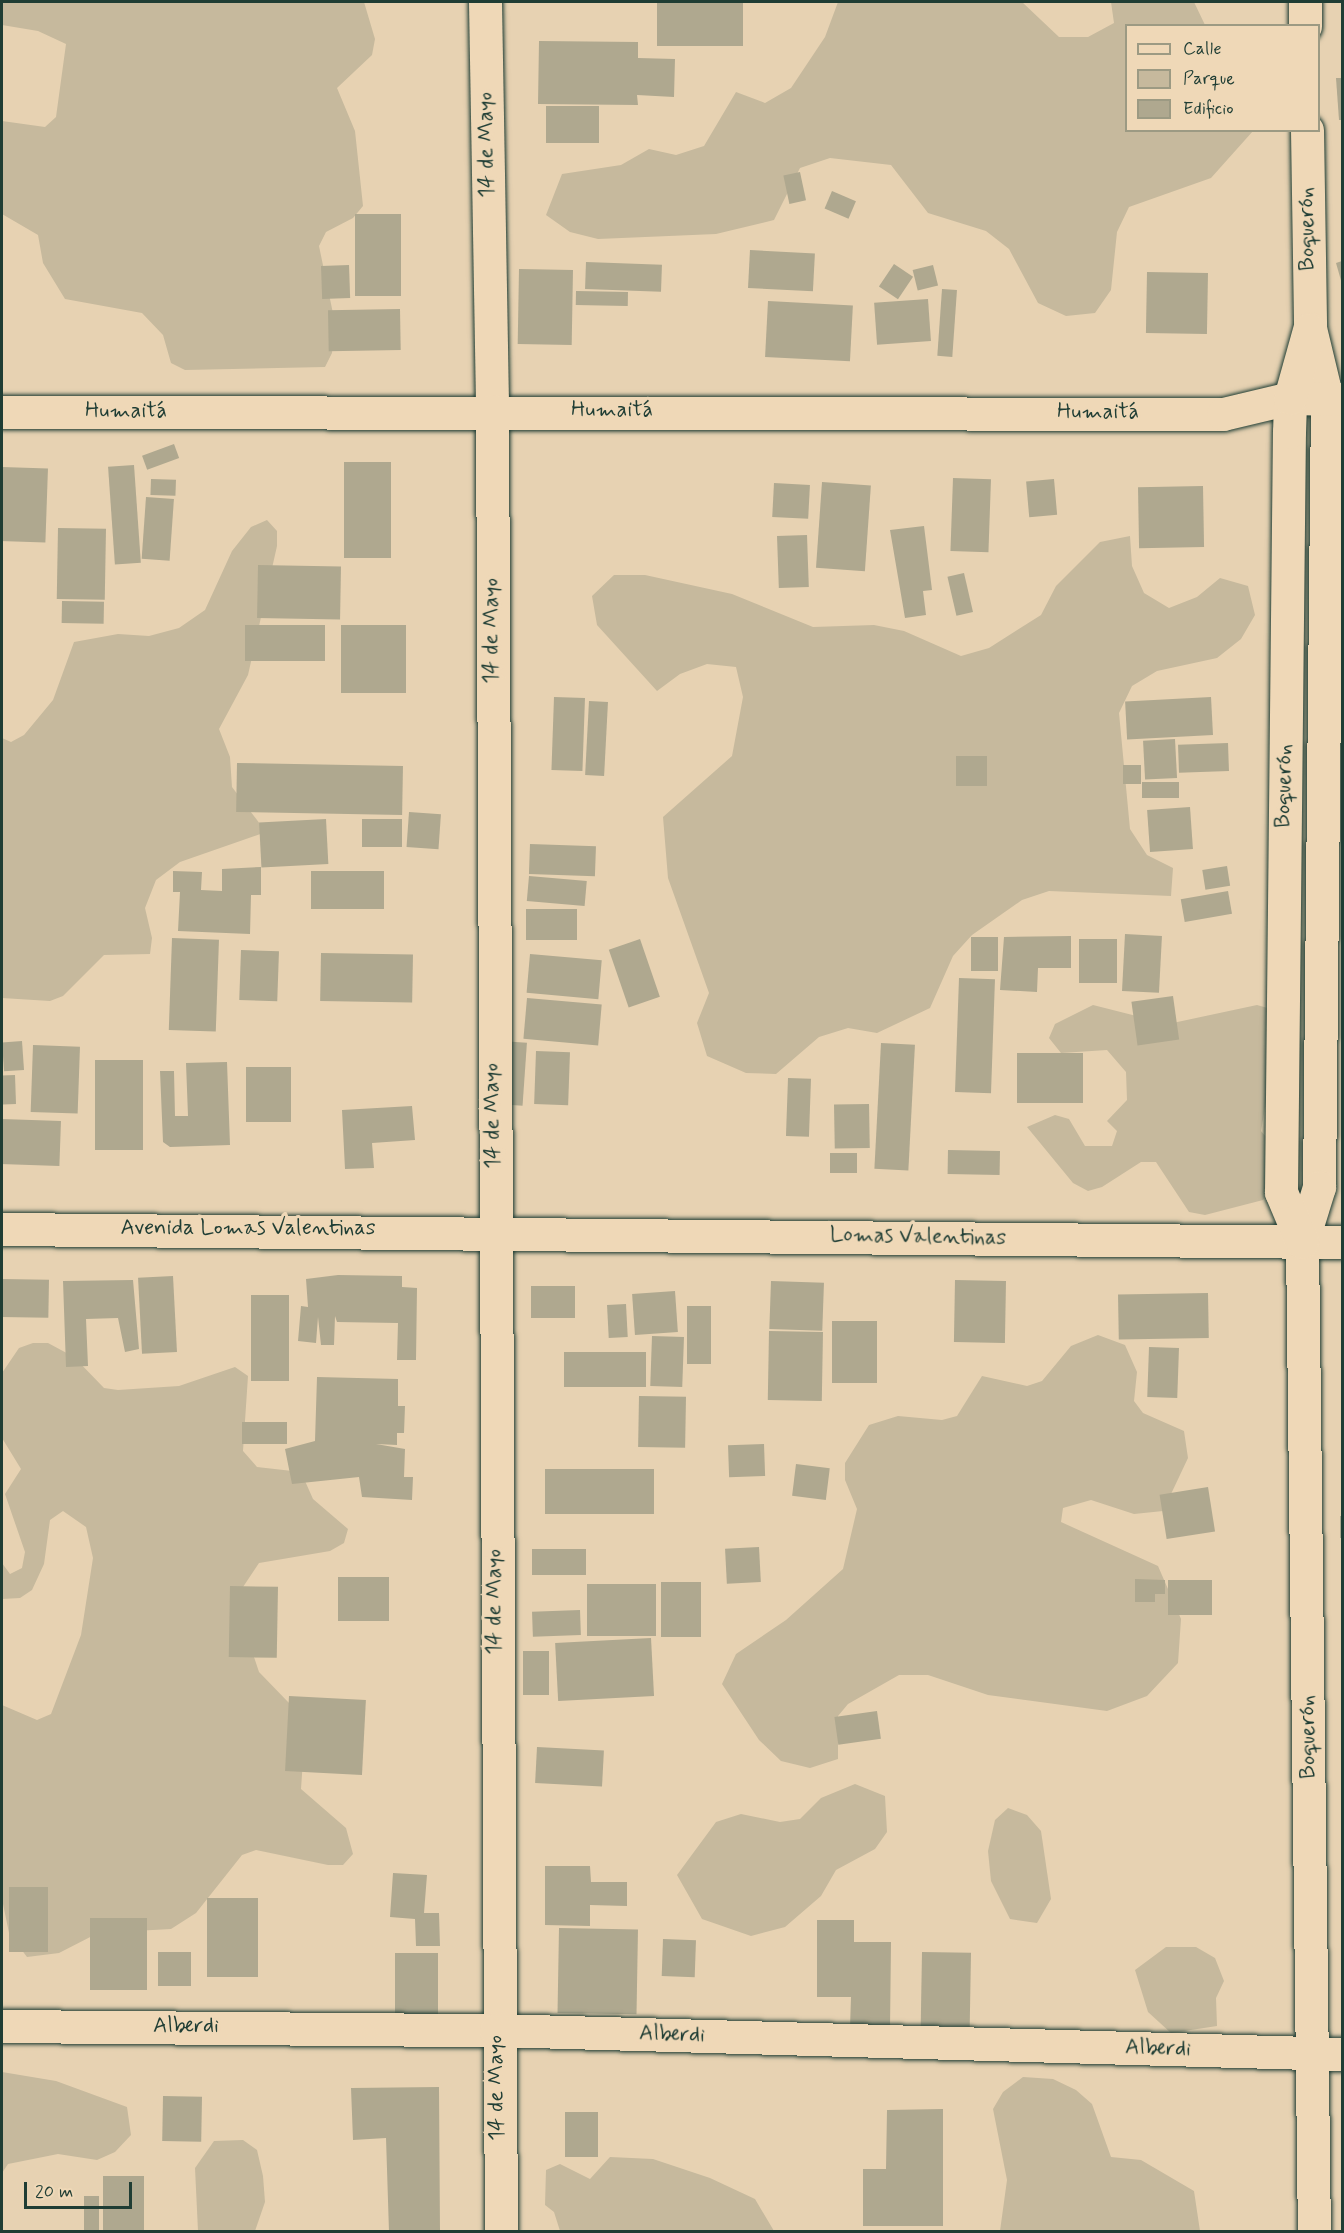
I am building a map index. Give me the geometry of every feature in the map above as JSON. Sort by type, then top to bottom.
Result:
[{"type":"street","name":"14 de Mayo","points":[[485,2],[492,411],[496,2030],[501,2232]]},
{"type":"street","points":[[1305,2],[1305,24]]},
{"type":"street","name":"Boquerón","points":[[1302,1242],[1281,1192],[1288,432],[1290,398],[1310,328],[1307,132]]},
{"type":"street","name":"Boquerón","points":[[1310,328],[1335,399],[1319,1187],[1302,1242],[1328,2054],[1314,2232]]},
{"type":"street","name":"Humaitá","points":[[2,412],[492,411],[1223,414],[1290,398],[1335,399]]},
{"type":"street","name":"Humaitá","points":[[1223,414],[1288,432],[1334,435]]},
{"type":"street","name":"Avenida Lomas Valentinas","points":[[2,1228],[494,1230]]},
{"type":"street","name":"Lomas Valentinas","points":[[494,1230],[1342,1242]]},
{"type":"street","name":"Alberdi","points":[[2,2026],[496,2030],[1328,2054]]},
{"type":"green space","points":[[2,2],[364,2],[375,39],[372,55],[337,88],[355,131],[363,206],[353,218],[326,232],[319,246],[335,323],[332,353],[325,367],[185,370],[171,363],[163,335],[142,313],[65,299],[43,263],[38,235],[2,214],[2,121],[45,127],[56,117],[66,44],[38,31],[2,25]]},
{"type":"green space","points":[[838,2],[1022,2],[1059,37],[1088,37],[1114,23],[1111,2],[1194,2],[1205,24],[1125,24],[1125,132],[1252,132],[1211,178],[1129,207],[1117,232],[1111,290],[1095,313],[1066,316],[1038,303],[1009,249],[986,231],[928,213],[891,165],[830,158],[800,168],[774,220],[716,234],[598,239],[570,232],[546,215],[562,174],[621,165],[649,149],[676,155],[704,146],[736,92],[765,103],[791,88],[825,37]]},
{"type":"green space","points":[[267,520],[277,531],[277,546],[248,675],[219,729],[230,757],[232,787],[266,832],[180,862],[156,880],[145,908],[152,938],[150,954],[104,955],[63,996],[50,1001],[2,998],[2,738],[11,742],[24,735],[53,700],[74,642],[118,634],[149,636],[179,628],[205,610],[232,551],[251,527]]},
{"type":"green space","points":[[1130,536],[1132,566],[1144,593],[1169,608],[1197,597],[1220,578],[1248,586],[1255,615],[1241,639],[1217,658],[1157,671],[1132,686],[1119,713],[1130,829],[1147,855],[1173,868],[1171,896],[1049,891],[1022,900],[972,935],[953,956],[930,1008],[877,1033],[848,1028],[819,1037],[776,1074],[746,1073],[707,1056],[697,1023],[709,993],[668,878],[663,817],[732,756],[743,697],[736,667],[707,664],[680,674],[657,691],[597,625],[592,596],[614,575],[645,575],[732,594],[813,627],[874,625],[904,631],[961,656],[989,648],[1041,615],[1056,586],[1100,542]]},
{"type":"green space","points":[[1093,1005],[1168,1024],[1257,1005],[1271,1009],[1274,1055],[1261,1131],[1272,1144],[1272,1187],[1263,1200],[1205,1215],[1189,1212],[1156,1162],[1141,1162],[1102,1187],[1088,1191],[1073,1183],[1027,1127],[1055,1115],[1069,1119],[1085,1146],[1112,1146],[1117,1131],[1107,1121],[1127,1100],[1126,1072],[1107,1050],[1061,1053],[1049,1038],[1055,1024]]},
{"type":"green space","points":[[1098,1335],[1125,1345],[1137,1372],[1134,1401],[1143,1413],[1184,1431],[1188,1458],[1163,1511],[1134,1514],[1091,1500],[1063,1508],[1061,1522],[1158,1566],[1181,1619],[1178,1663],[1147,1696],[1107,1711],[988,1695],[928,1675],[899,1675],[848,1704],[838,1716],[838,1759],[810,1768],[781,1761],[759,1740],[722,1684],[736,1654],[786,1620],[843,1569],[857,1509],[845,1480],[845,1463],[869,1425],[898,1416],[942,1420],[957,1416],[982,1376],[1027,1386],[1042,1381],[1071,1346]]},
{"type":"green space","points":[[33,1343],[48,1343],[74,1357],[104,1388],[118,1390],[179,1386],[235,1367],[248,1376],[243,1451],[257,1467],[301,1472],[313,1499],[348,1529],[344,1543],[330,1551],[259,1563],[243,1587],[245,1630],[259,1672],[290,1704],[304,1745],[301,1789],[346,1828],[353,1854],[343,1865],[328,1865],[256,1850],[242,1855],[196,1913],[171,1929],[98,1933],[59,1953],[27,1957],[9,1933],[3,1904],[2,1705],[37,1720],[51,1714],[81,1635],[93,1558],[86,1527],[63,1511],[50,1520],[44,1564],[32,1590],[20,1598],[2,1599],[2,1563],[10,1574],[22,1568],[25,1552],[5,1494],[21,1469],[2,1438],[2,1373],[19,1348]]},
{"type":"green space","points":[[855,1784],[885,1796],[887,1832],[875,1849],[836,1870],[821,1896],[785,1927],[751,1936],[702,1919],[677,1875],[716,1822],[741,1814],[780,1822],[800,1819],[821,1798]]},
{"type":"green space","points":[[1008,1808],[1027,1815],[1041,1831],[1051,1899],[1037,1923],[1010,1919],[991,1881],[988,1851],[995,1820]]},
{"type":"green space","points":[[1166,1947],[1196,1947],[1215,1958],[1224,1981],[1216,1998],[1217,2026],[1171,2033],[1148,2012],[1135,1970]]},
{"type":"green space","points":[[2,2072],[56,2081],[127,2107],[131,2135],[115,2152],[97,2160],[58,2154],[8,2164],[2,2173]]},
{"type":"green space","points":[[1023,2077],[1053,2079],[1076,2090],[1092,2104],[1111,2157],[1141,2160],[1194,2191],[1200,2231],[1000,2231],[1007,2180],[993,2109],[1003,2092]]},
{"type":"green space","points":[[243,2140],[257,2150],[263,2176],[265,2202],[255,2231],[198,2231],[195,2168],[214,2141]]},
{"type":"green space","points":[[610,2157],[653,2159],[710,2178],[755,2199],[774,2231],[560,2231],[554,2212],[545,2205],[546,2170],[560,2164],[590,2179]]},
{"type":"building","points":[[657,2],[743,2],[743,46],[657,46]]},
{"type":"building","points":[[539,41],[638,42],[638,58],[675,59],[674,97],[637,95],[638,105],[538,104]]},
{"type":"building","points":[[1336,78],[1342,78],[1342,120],[1339,120]]},
{"type":"building","points":[[546,106],[599,106],[599,143],[546,143]]},
{"type":"building","points":[[800,172],[806,200],[789,204],[783,176]]},
{"type":"building","points":[[832,191],[856,201],[849,219],[825,208]]},
{"type":"building","points":[[355,214],[401,214],[401,296],[355,296]]},
{"type":"building","points":[[750,250],[815,253],[813,291],[748,288]]},
{"type":"building","points":[[1342,261],[1342,284],[1336,263]]},
{"type":"building","points":[[586,262],[662,265],[661,292],[585,289]]},
{"type":"building","points":[[894,264],[913,277],[898,299],[879,286]]},
{"type":"building","points":[[349,265],[350,298],[322,299],[321,266]]},
{"type":"building","points":[[933,265],[938,285],[918,290],[913,270]]},
{"type":"building","points":[[519,269],[573,270],[572,345],[518,344]]},
{"type":"building","points":[[1147,272],[1208,273],[1207,334],[1146,333]]},
{"type":"building","points":[[942,289],[957,290],[952,357],[937,356]]},
{"type":"building","points":[[576,291],[628,292],[628,306],[576,305]]},
{"type":"building","points":[[928,299],[931,341],[877,345],[874,303]]},
{"type":"building","points":[[768,301],[853,305],[850,361],[765,357]]},
{"type":"building","points":[[400,309],[401,350],[329,351],[328,310]]},
{"type":"building","points":[[174,444],[179,458],[147,470],[142,456]]},
{"type":"building","points":[[344,462],[391,462],[391,558],[344,558]]},
{"type":"building","points":[[134,465],[141,563],[115,565],[108,467]]},
{"type":"building","points":[[2,467],[48,469],[45,543],[2,541]]},
{"type":"building","points":[[953,478],[991,479],[988,552],[950,551]]},
{"type":"building","points":[[151,479],[176,480],[175,496],[150,495]]},
{"type":"building","points":[[1054,479],[1057,515],[1029,517],[1026,481]]},
{"type":"building","points":[[822,482],[871,485],[865,571],[816,568]]},
{"type":"building","points":[[774,483],[810,485],[808,519],[772,517]]},
{"type":"building","points":[[1203,486],[1204,547],[1139,548],[1138,487]]},
{"type":"building","points":[[146,497],[174,499],[170,561],[142,559]]},
{"type":"building","points":[[924,526],[932,590],[923,591],[926,615],[905,618],[890,530]]},
{"type":"building","points":[[58,528],[106,529],[105,600],[57,599]]},
{"type":"building","points":[[807,535],[809,587],[779,588],[777,536]]},
{"type":"building","points":[[258,565],[341,566],[340,619],[257,618]]},
{"type":"building","points":[[964,573],[973,612],[956,616],[947,577]]},
{"type":"building","points":[[62,601],[104,602],[104,624],[62,623]]},
{"type":"building","points":[[245,625],[325,625],[325,661],[245,661]]},
{"type":"building","points":[[341,625],[406,625],[406,693],[341,693]]},
{"type":"building","points":[[554,697],[585,698],[582,771],[551,770]]},
{"type":"building","points":[[1211,697],[1213,735],[1127,739],[1125,702]]},
{"type":"building","points":[[589,701],[608,702],[604,776],[585,775]]},
{"type":"building","points":[[1175,739],[1177,778],[1145,780],[1143,741]]},
{"type":"building","points":[[1228,743],[1229,771],[1179,773],[1178,745]]},
{"type":"building","points":[[956,756],[987,756],[987,786],[956,786]]},
{"type":"building","points":[[237,763],[403,766],[402,815],[236,812]]},
{"type":"building","points":[[1123,765],[1141,765],[1141,784],[1123,784]]},
{"type":"building","points":[[1142,782],[1179,782],[1179,798],[1142,798]]},
{"type":"building","points":[[1190,807],[1193,849],[1150,852],[1147,810]]},
{"type":"building","points":[[409,812],[441,814],[438,849],[407,847]]},
{"type":"building","points":[[326,819],[328,864],[261,867],[259,823]]},
{"type":"building","points":[[362,819],[402,819],[402,847],[362,847]]},
{"type":"building","points":[[530,844],[596,846],[595,876],[529,874]]},
{"type":"building","points":[[1227,866],[1230,886],[1205,890],[1202,870]]},
{"type":"building","points":[[261,867],[261,895],[251,895],[250,934],[178,931],[180,892],[173,892],[173,871],[202,872],[201,890],[222,891],[222,869]]},
{"type":"building","points":[[311,871],[384,871],[384,909],[311,909]]},
{"type":"building","points":[[529,876],[587,881],[585,906],[527,901]]},
{"type":"building","points":[[1228,891],[1232,914],[1185,922],[1181,899]]},
{"type":"building","points":[[526,909],[577,909],[577,940],[526,940]]},
{"type":"building","points":[[1125,934],[1162,936],[1159,993],[1122,991]]},
{"type":"building","points":[[1071,936],[1071,968],[1038,968],[1037,992],[1000,990],[1004,937]]},
{"type":"building","points":[[971,937],[998,937],[998,971],[971,971]]},
{"type":"building","points":[[172,938],[219,940],[216,1032],[169,1030]]},
{"type":"building","points":[[640,939],[660,997],[629,1007],[609,950]]},
{"type":"building","points":[[1079,939],[1117,939],[1117,983],[1079,983]]},
{"type":"building","points":[[241,950],[279,951],[277,1001],[239,1000]]},
{"type":"building","points":[[321,953],[413,955],[412,1003],[320,1001]]},
{"type":"building","points":[[530,954],[602,960],[598,999],[527,993]]},
{"type":"building","points":[[959,978],[995,979],[991,1093],[955,1092]]},
{"type":"building","points":[[1173,996],[1179,1040],[1138,1045],[1131,1002]]},
{"type":"building","points":[[527,998],[602,1005],[598,1045],[523,1039]]},
{"type":"building","points":[[22,1041],[24,1070],[4,1071],[2,1042]]},
{"type":"building","points":[[501,1041],[527,1043],[523,1106],[497,1104]]},
{"type":"building","points":[[881,1043],[915,1045],[908,1171],[874,1169]]},
{"type":"building","points":[[33,1045],[80,1047],[78,1114],[31,1112]]},
{"type":"building","points":[[536,1051],[570,1052],[568,1105],[534,1104]]},
{"type":"building","points":[[1017,1053],[1083,1053],[1083,1103],[1017,1103]]},
{"type":"building","points":[[95,1060],[143,1060],[143,1150],[95,1150]]},
{"type":"building","points":[[227,1062],[230,1145],[170,1147],[163,1142],[160,1071],[174,1071],[175,1116],[188,1116],[186,1063]]},
{"type":"building","points":[[246,1067],[291,1067],[291,1122],[246,1122]]},
{"type":"building","points":[[2,1075],[15,1075],[16,1104],[3,1104]]},
{"type":"building","points":[[788,1078],[811,1079],[809,1137],[786,1136]]},
{"type":"building","points":[[869,1104],[870,1148],[835,1149],[834,1105]]},
{"type":"building","points":[[412,1106],[415,1140],[372,1143],[374,1168],[345,1169],[342,1110]]},
{"type":"building","points":[[2,1119],[61,1121],[59,1166],[2,1164]]},
{"type":"building","points":[[948,1150],[1000,1151],[1000,1175],[948,1174]]},
{"type":"building","points":[[830,1153],[857,1153],[857,1173],[830,1173]]},
{"type":"building","points":[[338,1275],[402,1276],[402,1287],[417,1288],[416,1360],[397,1360],[398,1323],[337,1322],[335,1316],[334,1345],[321,1345],[318,1317],[316,1343],[298,1341],[301,1306],[308,1307],[306,1279]]},
{"type":"building","points":[[173,1276],[177,1352],[142,1354],[138,1278]]},
{"type":"building","points":[[2,1279],[49,1280],[48,1318],[2,1317]]},
{"type":"building","points":[[133,1280],[139,1349],[125,1352],[118,1318],[86,1319],[88,1366],[66,1367],[63,1281]]},
{"type":"building","points":[[955,1280],[1006,1281],[1005,1343],[954,1342]]},
{"type":"building","points":[[771,1281],[824,1283],[822,1331],[769,1329]]},
{"type":"building","points":[[531,1286],[575,1286],[575,1318],[531,1318]]},
{"type":"building","points":[[675,1291],[678,1332],[635,1335],[632,1294]]},
{"type":"building","points":[[1208,1293],[1209,1338],[1119,1340],[1118,1295]]},
{"type":"building","points":[[251,1295],[289,1295],[289,1381],[251,1381]]},
{"type":"building","points":[[626,1304],[628,1337],[609,1338],[607,1305]]},
{"type":"building","points":[[687,1306],[711,1306],[711,1364],[687,1364]]},
{"type":"building","points":[[832,1321],[877,1321],[877,1383],[832,1383]]},
{"type":"building","points":[[769,1331],[823,1332],[822,1401],[768,1400]]},
{"type":"building","points":[[652,1336],[684,1337],[682,1387],[650,1386]]},
{"type":"building","points":[[1149,1347],[1179,1348],[1177,1398],[1147,1397]]},
{"type":"building","points":[[564,1352],[646,1352],[646,1387],[564,1387]]},
{"type":"building","points":[[317,1377],[398,1379],[398,1406],[405,1406],[404,1433],[397,1433],[397,1445],[376,1444],[405,1449],[404,1477],[413,1477],[412,1500],[362,1497],[359,1477],[292,1484],[285,1449],[315,1441]]},
{"type":"building","points":[[639,1396],[686,1397],[685,1448],[638,1447]]},
{"type":"building","points":[[242,1422],[287,1422],[287,1444],[242,1444]]},
{"type":"building","points":[[764,1444],[765,1476],[729,1477],[728,1445]]},
{"type":"building","points":[[796,1464],[830,1468],[826,1500],[792,1496]]},
{"type":"building","points":[[545,1469],[654,1469],[654,1514],[545,1514]]},
{"type":"building","points":[[1208,1487],[1215,1531],[1167,1539],[1160,1495]]},
{"type":"building","points":[[1340,1516],[1342,1516],[1342,1538],[1340,1538]]},
{"type":"building","points":[[759,1547],[761,1582],[727,1584],[725,1549]]},
{"type":"building","points":[[532,1549],[586,1549],[586,1575],[532,1575]]},
{"type":"building","points":[[338,1577],[389,1577],[389,1621],[338,1621]]},
{"type":"building","points":[[1135,1579],[1165,1580],[1165,1594],[1155,1594],[1155,1602],[1135,1602]]},
{"type":"building","points":[[1168,1580],[1212,1580],[1212,1615],[1168,1615]]},
{"type":"building","points":[[661,1582],[701,1582],[701,1637],[661,1637]]},
{"type":"building","points":[[587,1584],[656,1584],[656,1636],[587,1636]]},
{"type":"building","points":[[230,1586],[278,1587],[277,1658],[229,1657]]},
{"type":"building","points":[[580,1610],[581,1635],[533,1637],[532,1612]]},
{"type":"building","points":[[651,1638],[654,1696],[558,1701],[555,1643]]},
{"type":"building","points":[[523,1651],[549,1651],[549,1695],[523,1695]]},
{"type":"building","points":[[289,1696],[366,1700],[362,1775],[285,1771]]},
{"type":"building","points":[[877,1711],[881,1739],[838,1745],[834,1717]]},
{"type":"building","points":[[537,1747],[604,1751],[602,1786],[535,1783]]},
{"type":"building","points":[[545,1866],[590,1866],[591,1882],[627,1882],[627,1906],[590,1905],[590,1926],[545,1925]]},
{"type":"building","points":[[393,1873],[427,1875],[424,1913],[439,1913],[440,1946],[416,1946],[415,1919],[390,1917]]},
{"type":"building","points":[[9,1887],[48,1887],[48,1952],[9,1952]]},
{"type":"building","points":[[207,1898],[258,1898],[258,1977],[207,1977]]},
{"type":"building","points":[[90,1918],[147,1918],[147,1990],[90,1990]]},
{"type":"building","points":[[817,1920],[854,1920],[854,1942],[891,1942],[890,2029],[850,2028],[851,1997],[817,1997]]},
{"type":"building","points":[[559,1928],[638,1929],[637,2014],[558,2013]]},
{"type":"building","points":[[663,1939],[696,1940],[695,1977],[662,1976]]},
{"type":"building","points":[[158,1952],[191,1952],[191,1986],[158,1986]]},
{"type":"building","points":[[922,1952],[971,1953],[970,2027],[921,2026]]},
{"type":"building","points":[[395,1953],[438,1953],[438,2024],[395,2024]]},
{"type":"building","points":[[439,2087],[440,2232],[389,2232],[386,2138],[353,2140],[351,2088]]},
{"type":"building","points":[[163,2096],[202,2097],[201,2142],[162,2141]]},
{"type":"building","points":[[943,2109],[943,2226],[863,2226],[863,2169],[886,2169],[887,2110]]},
{"type":"building","points":[[565,2112],[598,2112],[598,2157],[565,2157]]},
{"type":"building","points":[[103,2176],[144,2176],[144,2232],[103,2232]]},
{"type":"building","points":[[84,2196],[99,2196],[99,2232],[84,2232]]}]
